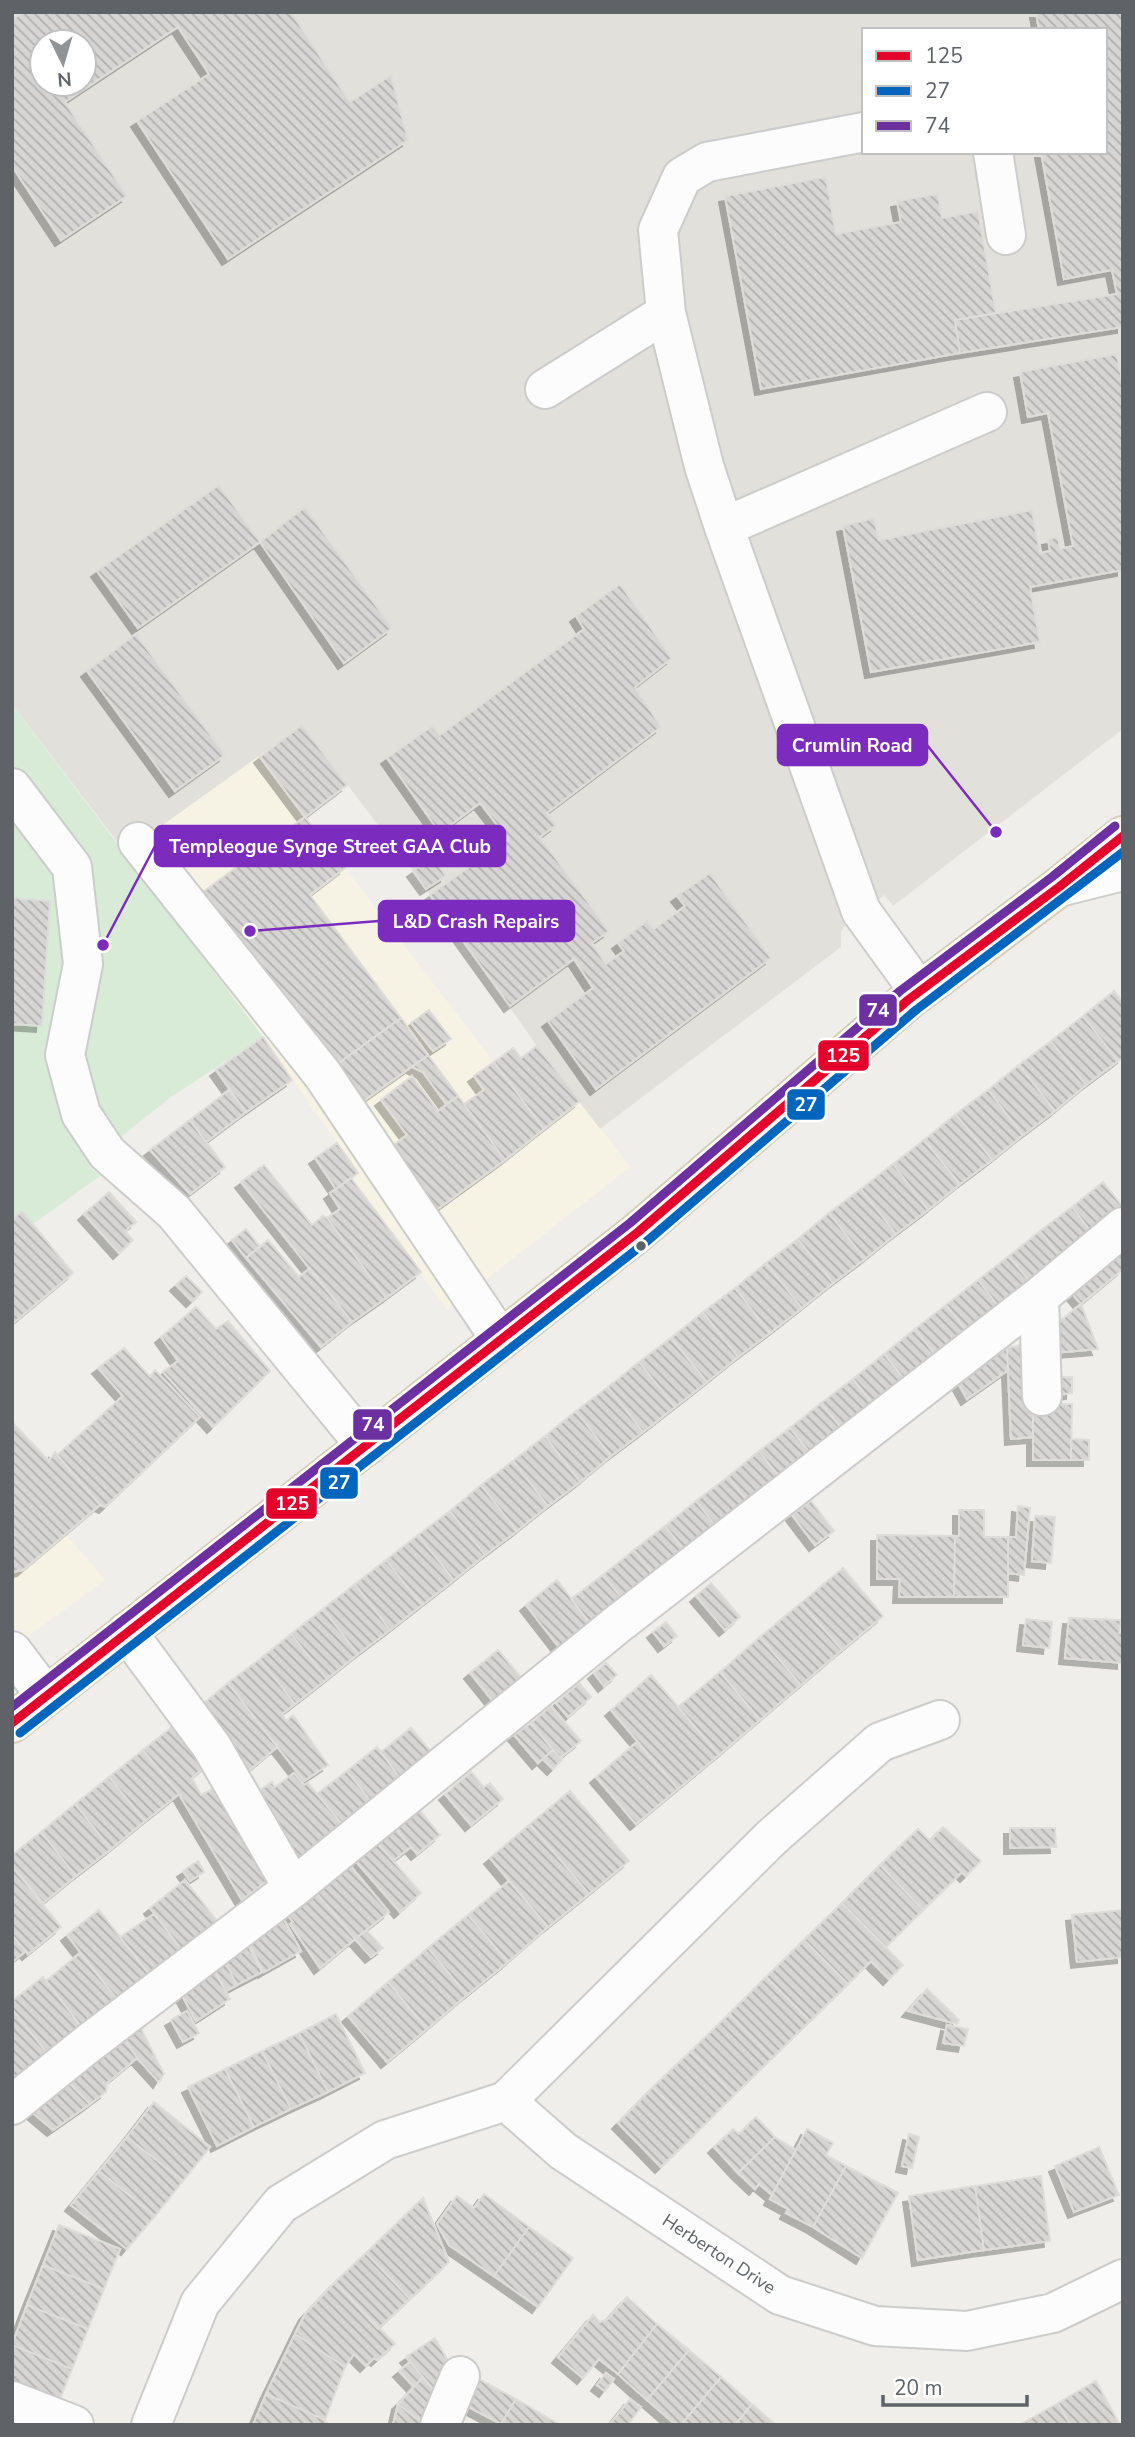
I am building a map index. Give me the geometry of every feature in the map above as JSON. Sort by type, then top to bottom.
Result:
[{"type":"main road","points":[[12,1723],[638,1232],[919,991],[1123,836]]},
{"type":"street","points":[[862,132],[707,162],[682,177],[658,230],[666,313],[704,466],[723,527],[861,911],[919,991]]},
{"type":"street","points":[[993,154],[1006,234]]},
{"type":"street","points":[[545,389],[666,313]]},
{"type":"street","points":[[723,527],[987,412]]},
{"type":"street","points":[[12,788],[72,867],[83,964],[65,1055],[80,1114],[107,1153],[173,1212],[366,1446]]},
{"type":"street","points":[[138,842],[323,1075],[501,1339]]},
{"type":"street","points":[[1059,887],[1123,871]]},
{"type":"street","points":[[12,2105],[293,1888],[619,1623],[1039,1297],[1123,1227]]},
{"type":"street","points":[[1039,1297],[1042,1396]]},
{"type":"street","points":[[127,1632],[212,1747],[293,1888]]},
{"type":"street","points":[[12,1651],[46,1696]]},
{"type":"street","points":[[151,2425],[200,2303],[281,2204],[385,2140],[506,2101],[771,1838],[880,1742],[940,1720]]},
{"type":"street","name":"Herberton Drive","points":[[506,2101],[563,2151],[780,2295],[875,2326],[967,2331],[1053,2313],[1123,2279]]},
{"type":"street","points":[[440,2425],[460,2376]]},
{"type":"street","points":[[12,2400],[74,2425]]},
{"type":"shaded area","points":[[12,12],[1123,12],[1123,729],[893,906],[885,895],[848,920],[841,932],[841,947],[600,1129],[537,1046],[413,871],[302,725],[125,852],[12,704]]},
{"type":"shaded area","points":[[302,725],[347,785],[306,817],[544,1128],[580,1101],[630,1167],[447,1310],[351,1178],[358,1173],[263,1037],[125,852]]},
{"type":"shaded area","points":[[12,1471],[105,1580],[12,1648]]},
{"type":"green space","points":[[12,704],[263,1037],[171,1097],[118,1139],[120,1143],[90,1167],[100,1176],[33,1224],[22,1212],[12,1220]]},
{"type":"building","points":[[23,12],[291,12],[350,102],[391,75],[408,140],[228,259],[137,121],[209,74],[178,27],[98,80],[98,28],[28,28],[28,98],[71,98],[65,102],[127,196],[61,240],[12,166],[12,20]]},
{"type":"building","points":[[1036,12],[1123,12],[1123,327],[960,353],[955,320],[1117,294],[1112,270],[1064,279],[1041,154],[1107,154],[1107,28],[1039,28]]},
{"type":"building","points":[[826,177],[836,234],[901,222],[897,201],[938,194],[942,218],[978,211],[996,313],[955,320],[960,353],[761,389],[725,196]]},
{"type":"building","points":[[1117,354],[1123,386],[1123,570],[1030,587],[1040,642],[871,672],[843,526],[874,518],[879,540],[1032,510],[1040,553],[1050,551],[1048,539],[1058,537],[1060,549],[1073,546],[1048,413],[1028,417],[1020,372]]},
{"type":"building","points":[[219,485],[260,542],[138,628],[97,571]]},
{"type":"building","points":[[305,507],[392,628],[344,663],[260,542]]},
{"type":"building","points":[[620,584],[672,658],[635,687],[661,727],[547,813],[556,825],[540,837],[609,931],[592,943],[606,964],[624,951],[618,943],[647,921],[654,929],[685,906],[677,896],[710,873],[771,958],[596,1089],[548,1021],[593,988],[574,959],[510,1006],[430,895],[508,839],[480,803],[440,833],[387,758],[432,726],[440,735],[584,629],[576,616]]},
{"type":"building","points":[[136,634],[225,755],[175,791],[87,671]]},
{"type":"building","points":[[302,725],[347,785],[305,817],[260,757]]},
{"type":"building","points":[[305,817],[345,868],[310,895],[401,1018],[333,1067],[200,894]]},
{"type":"building","points":[[433,857],[446,876],[426,889],[413,871]]},
{"type":"building","points":[[12,898],[50,901],[42,1026],[12,1024]]},
{"type":"building","points":[[1114,991],[1123,1002],[1123,1057],[1118,1061],[1083,1016]]},
{"type":"building","points":[[429,1010],[451,1039],[433,1051],[411,1023]]},
{"type":"building","points":[[1083,1016],[1118,1061],[1086,1085],[1051,1041]]},
{"type":"building","points":[[401,1018],[428,1055],[359,1104],[333,1067]]},
{"type":"building","points":[[263,1037],[292,1080],[246,1112],[216,1070]]},
{"type":"building","points":[[1051,1041],[1086,1085],[1055,1111],[1019,1065]]},
{"type":"building","points":[[537,1046],[580,1101],[544,1129],[494,1062],[513,1048],[521,1058]]},
{"type":"building","points":[[428,1055],[458,1096],[446,1104],[423,1072],[412,1067]]},
{"type":"building","points":[[494,1062],[544,1129],[505,1160],[464,1104],[484,1090],[474,1076]]},
{"type":"building","points":[[1019,1065],[1055,1111],[1023,1135],[988,1090]]},
{"type":"building","points":[[412,1076],[438,1111],[458,1096],[505,1160],[436,1210],[390,1148],[407,1135],[381,1100]]},
{"type":"building","points":[[229,1090],[246,1112],[206,1142],[190,1120]]},
{"type":"building","points":[[988,1090],[1023,1135],[992,1160],[956,1114]]},
{"type":"building","points":[[956,1114],[992,1160],[960,1184],[924,1140]]},
{"type":"building","points":[[190,1120],[225,1167],[190,1194],[150,1150]]},
{"type":"building","points":[[924,1140],[960,1184],[928,1210],[893,1164]]},
{"type":"building","points":[[337,1143],[358,1173],[336,1189],[315,1158]]},
{"type":"building","points":[[893,1164],[928,1210],[896,1234],[861,1189]]},
{"type":"building","points":[[264,1165],[312,1225],[323,1216],[327,1218],[386,1298],[352,1322],[241,1182]]},
{"type":"building","points":[[351,1178],[421,1272],[386,1298],[327,1218],[340,1209],[330,1193]]},
{"type":"building","points":[[1103,1182],[1123,1207],[1123,1218],[1096,1238],[1072,1207]]},
{"type":"building","points":[[861,1189],[896,1234],[865,1259],[829,1213]]},
{"type":"building","points":[[109,1192],[136,1222],[125,1231],[133,1240],[119,1253],[84,1214]]},
{"type":"building","points":[[1072,1207],[1096,1238],[1065,1263],[1040,1231]]},
{"type":"building","points":[[22,1211],[73,1273],[12,1324],[12,1220]]},
{"type":"building","points":[[829,1213],[865,1259],[833,1283],[798,1239]]},
{"type":"building","points":[[246,1229],[260,1247],[246,1258],[232,1240]]},
{"type":"building","points":[[1040,1231],[1065,1263],[1034,1287],[1009,1256]]},
{"type":"building","points":[[798,1239],[833,1283],[802,1308],[766,1263]]},
{"type":"building","points":[[268,1240],[299,1277],[310,1268],[352,1322],[321,1347],[246,1258]]},
{"type":"building","points":[[1114,1245],[1123,1255],[1123,1269],[1081,1304],[1065,1285]]},
{"type":"building","points":[[1009,1256],[1034,1287],[1003,1312],[978,1280]]},
{"type":"building","points":[[766,1263],[802,1308],[770,1333],[735,1288]]},
{"type":"building","points":[[186,1276],[202,1292],[192,1301],[176,1285]]},
{"type":"building","points":[[978,1280],[1003,1312],[971,1336],[946,1305]]},
{"type":"building","points":[[735,1288],[770,1333],[738,1357],[703,1312]]},
{"type":"building","points":[[1081,1304],[1098,1349],[1053,1353],[1050,1329]]},
{"type":"building","points":[[946,1305],[971,1336],[940,1361],[915,1329]]},
{"type":"building","points":[[196,1307],[216,1329],[228,1321],[270,1371],[213,1427],[163,1372],[178,1361],[161,1337]]},
{"type":"building","points":[[703,1312],[738,1357],[707,1382],[671,1338]]},
{"type":"building","points":[[915,1329],[940,1361],[909,1385],[884,1354]]},
{"type":"building","points":[[671,1338],[707,1382],[675,1407],[639,1362]]},
{"type":"building","points":[[1026,1344],[1033,1404],[1033,1437],[1011,1439],[1007,1348]]},
{"type":"building","points":[[124,1348],[150,1377],[155,1370],[200,1417],[105,1507],[100,1505],[57,1455],[123,1396],[98,1368]]},
{"type":"building","points":[[1007,1348],[1008,1370],[967,1399],[958,1383]]},
{"type":"building","points":[[884,1354],[909,1385],[878,1410],[853,1379]]},
{"type":"building","points":[[639,1362],[675,1407],[643,1432],[608,1387]]},
{"type":"building","points":[[1058,1377],[1072,1377],[1072,1393],[1058,1395]]},
{"type":"building","points":[[853,1379],[878,1410],[846,1434],[821,1403]]},
{"type":"building","points":[[608,1387],[643,1432],[611,1456],[576,1411]]},
{"type":"building","points":[[821,1403],[846,1434],[815,1459],[790,1428]]},
{"type":"building","points":[[1033,1404],[1072,1404],[1071,1460],[1033,1460]]},
{"type":"building","points":[[576,1411],[611,1456],[580,1482],[545,1436]]},
{"type":"building","points":[[12,1422],[49,1461],[55,1452],[100,1505],[23,1570],[12,1572]]},
{"type":"building","points":[[790,1428],[815,1459],[784,1483],[759,1451]]},
{"type":"building","points":[[545,1436],[580,1482],[548,1506],[513,1461]]},
{"type":"building","points":[[1071,1439],[1089,1440],[1089,1460],[1071,1460]]},
{"type":"building","points":[[759,1451],[784,1483],[753,1508],[728,1477]]},
{"type":"building","points":[[513,1461],[548,1506],[517,1531],[481,1485]]},
{"type":"building","points":[[728,1477],[753,1508],[721,1533],[696,1501]]},
{"type":"building","points":[[481,1485],[517,1531],[485,1555],[450,1511]]},
{"type":"building","points":[[696,1501],[721,1533],[690,1557],[665,1526]]},
{"type":"building","points":[[811,1501],[834,1531],[815,1545],[792,1515]]},
{"type":"building","points":[[1018,1506],[1030,1508],[1024,1575],[1008,1573],[1008,1537],[1016,1537]]},
{"type":"building","points":[[959,1510],[984,1510],[984,1537],[1008,1537],[1008,1597],[954,1597],[955,1536],[959,1536]]},
{"type":"building","points":[[450,1511],[485,1555],[454,1580],[418,1535]]},
{"type":"building","points":[[1035,1516],[1055,1517],[1051,1563],[1032,1561]]},
{"type":"building","points":[[665,1526],[690,1557],[659,1582],[634,1550]]},
{"type":"building","points":[[418,1535],[454,1580],[422,1605],[386,1560]]},
{"type":"building","points":[[877,1535],[955,1536],[954,1597],[899,1597],[900,1579],[877,1579]]},
{"type":"building","points":[[634,1550],[659,1582],[628,1606],[603,1575]]},
{"type":"building","points":[[386,1560],[422,1605],[390,1630],[355,1584]]},
{"type":"building","points":[[843,1568],[883,1616],[842,1650],[801,1603]]},
{"type":"building","points":[[603,1575],[628,1606],[596,1631],[571,1599]]},
{"type":"building","points":[[557,1580],[596,1631],[565,1655],[526,1605]]},
{"type":"building","points":[[711,1583],[740,1617],[725,1630],[696,1596]]},
{"type":"building","points":[[355,1584],[390,1630],[358,1654],[323,1609]]},
{"type":"building","points":[[801,1603],[842,1650],[801,1685],[760,1637]]},
{"type":"building","points":[[323,1609],[358,1654],[327,1679],[291,1634]]},
{"type":"building","points":[[1069,1618],[1121,1620],[1119,1633],[1123,1634],[1123,1663],[1065,1658]]},
{"type":"building","points":[[1026,1619],[1052,1622],[1049,1648],[1023,1645]]},
{"type":"building","points":[[666,1622],[677,1636],[664,1646],[653,1632]]},
{"type":"building","points":[[291,1634],[327,1679],[295,1704],[260,1659]]},
{"type":"building","points":[[760,1637],[801,1685],[760,1720],[720,1672]]},
{"type":"building","points":[[498,1650],[525,1682],[496,1705],[470,1673]]},
{"type":"building","points":[[260,1659],[295,1704],[282,1714],[286,1721],[293,1715],[328,1765],[304,1781],[228,1683]]},
{"type":"building","points":[[606,1663],[617,1675],[604,1686],[594,1673]]},
{"type":"building","points":[[720,1672],[760,1720],[719,1755],[678,1707]]},
{"type":"building","points":[[651,1675],[719,1755],[678,1789],[611,1710]]},
{"type":"building","points":[[228,1683],[277,1747],[244,1775],[197,1709]]},
{"type":"building","points":[[579,1683],[591,1697],[568,1717],[556,1703]]},
{"type":"building","points":[[551,1706],[581,1741],[560,1758],[531,1723]]},
{"type":"building","points":[[177,1723],[208,1764],[192,1778],[201,1795],[218,1786],[267,1881],[242,1900],[179,1794],[143,1750]]},
{"type":"building","points":[[531,1723],[553,1750],[538,1763],[514,1735]]},
{"type":"building","points":[[411,1728],[432,1753],[400,1778],[381,1752]]},
{"type":"building","points":[[637,1742],[678,1789],[636,1824],[596,1777]]},
{"type":"building","points":[[377,1747],[400,1778],[370,1800],[347,1771]]},
{"type":"building","points":[[143,1750],[179,1794],[145,1821],[109,1777]]},
{"type":"building","points":[[553,1750],[562,1760],[553,1769],[543,1759]]},
{"type":"building","points":[[347,1771],[370,1800],[341,1823],[317,1794]]},
{"type":"building","points":[[471,1772],[484,1787],[490,1783],[503,1799],[471,1825],[445,1794]]},
{"type":"building","points":[[294,1773],[304,1785],[308,1783],[341,1823],[293,1863],[254,1794],[272,1782],[275,1787]]},
{"type":"building","points":[[109,1777],[145,1821],[111,1849],[75,1804]]},
{"type":"building","points":[[570,1791],[629,1861],[589,1894],[530,1824]]},
{"type":"building","points":[[75,1804],[111,1849],[76,1876],[41,1832]]},
{"type":"building","points":[[417,1807],[440,1835],[417,1854],[394,1826]]},
{"type":"building","points":[[530,1824],[589,1894],[548,1927],[490,1858]]},
{"type":"building","points":[[394,1826],[411,1847],[393,1861],[375,1840]]},
{"type":"building","points":[[943,1827],[981,1861],[966,1876],[930,1841]]},
{"type":"building","points":[[1010,1828],[1055,1828],[1056,1847],[1010,1848]]},
{"type":"building","points":[[918,1829],[962,1872],[923,1910],[880,1865]]},
{"type":"building","points":[[41,1832],[76,1876],[43,1903],[12,1866],[12,1855]]},
{"type":"building","points":[[375,1840],[421,1893],[400,1912],[353,1858]]},
{"type":"building","points":[[198,1861],[204,1872],[190,1881],[183,1871]]},
{"type":"building","points":[[348,1863],[389,1912],[355,1939],[314,1890]]},
{"type":"building","points":[[880,1865],[923,1910],[886,1947],[842,1903]]},
{"type":"building","points":[[12,1866],[61,1927],[28,1954],[12,1935]]},
{"type":"building","points":[[185,1880],[218,1922],[182,1950],[150,1908]]},
{"type":"building","points":[[509,1881],[548,1927],[508,1962],[468,1915]]},
{"type":"building","points":[[314,1890],[355,1939],[320,1968],[290,1924],[293,1922],[286,1913]]},
{"type":"building","points":[[842,1903],[903,1965],[889,1979],[871,1961],[848,1984],[804,1940]]},
{"type":"building","points":[[99,1910],[149,1974],[117,1999],[67,1935]]},
{"type":"building","points":[[1123,1910],[1123,1957],[1077,1962],[1072,1915]]},
{"type":"building","points":[[154,1914],[182,1950],[149,1974],[120,1937]]},
{"type":"building","points":[[468,1915],[508,1962],[467,1995],[428,1948]]},
{"type":"building","points":[[282,1916],[301,1951],[264,1972],[245,1937]]},
{"type":"building","points":[[366,1930],[383,1948],[371,1957],[355,1939]]},
{"type":"building","points":[[12,1936],[26,1951],[12,1962]]},
{"type":"building","points":[[804,1940],[848,1984],[810,2021],[766,1977]]},
{"type":"building","points":[[246,1941],[262,1972],[237,1985],[221,1954]]},
{"type":"building","points":[[428,1948],[467,1995],[427,2029],[388,1982]]},
{"type":"building","points":[[80,1953],[117,1999],[81,2026],[46,1981]]},
{"type":"building","points":[[221,1954],[237,1985],[226,1991],[210,1963]]},
{"type":"building","points":[[210,1963],[230,1999],[196,2021],[178,1988]]},
{"type":"building","points":[[43,1977],[81,2026],[47,2053],[12,2009],[12,2001]]},
{"type":"building","points":[[766,1977],[810,2021],[772,2058],[729,2014]]},
{"type":"building","points":[[388,1982],[427,2029],[387,2062],[348,2016]]},
{"type":"building","points":[[927,1989],[959,2020],[957,2024],[908,2011]]},
{"type":"building","points":[[12,2009],[47,2053],[12,2081]]},
{"type":"building","points":[[187,2011],[199,2033],[183,2042],[171,2020]]},
{"type":"building","points":[[336,2014],[365,2073],[328,2092],[299,2033]]},
{"type":"building","points":[[729,2014],[772,2058],[734,2095],[691,2051]]},
{"type":"building","points":[[137,2021],[164,2074],[159,2082],[137,2058],[121,2034]]},
{"type":"building","points":[[947,2025],[968,2029],[964,2046],[943,2043]]},
{"type":"building","points":[[299,2033],[328,2092],[291,2109],[262,2051]]},
{"type":"building","points":[[121,2034],[137,2058],[107,2083],[106,2092],[90,2104],[64,2078]]},
{"type":"building","points":[[262,2051],[291,2109],[254,2127],[225,2069]]},
{"type":"building","points":[[691,2051],[734,2095],[697,2132],[653,2087]]},
{"type":"building","points":[[225,2069],[254,2127],[217,2146],[188,2087]]},
{"type":"building","points":[[64,2078],[90,2104],[53,2130],[27,2108]]},
{"type":"building","points":[[653,2087],[697,2132],[661,2167],[618,2123]]},
{"type":"building","points":[[154,2102],[210,2147],[183,2181],[127,2137]]},
{"type":"building","points":[[756,2117],[775,2137],[738,2173],[714,2147],[733,2129],[739,2134]]},
{"type":"building","points":[[807,2129],[833,2143],[826,2155],[846,2166],[813,2227],[786,2213],[788,2209],[770,2199]]},
{"type":"building","points":[[909,2134],[919,2137],[912,2168],[902,2166]]},
{"type":"building","points":[[127,2137],[183,2181],[155,2216],[99,2171]]},
{"type":"building","points":[[775,2137],[796,2150],[772,2195],[759,2184],[755,2189],[738,2173]]},
{"type":"building","points":[[1099,2147],[1119,2195],[1074,2212],[1055,2166]]},
{"type":"building","points":[[846,2166],[898,2193],[862,2258],[813,2227]]},
{"type":"building","points":[[99,2171],[155,2216],[127,2249],[71,2205]]},
{"type":"building","points":[[1041,2176],[1050,2241],[984,2250],[975,2186]]},
{"type":"building","points":[[975,2186],[984,2250],[918,2260],[909,2196]]},
{"type":"building","points":[[484,2194],[529,2227],[494,2276],[449,2245],[437,2224],[457,2196],[474,2208]]},
{"type":"building","points":[[423,2198],[449,2262],[410,2299],[366,2253]]},
{"type":"building","points":[[59,2225],[120,2249],[104,2289],[43,2265]]},
{"type":"building","points":[[529,2227],[573,2258],[538,2307],[494,2276]]},
{"type":"building","points":[[366,2253],[410,2299],[378,2329],[335,2282]]},
{"type":"building","points":[[43,2265],[104,2289],[88,2329],[27,2305]]},
{"type":"building","points":[[335,2282],[395,2344],[366,2366],[354,2354],[345,2367],[295,2334],[305,2314]]},
{"type":"building","points":[[627,2297],[657,2324],[618,2374],[599,2359],[583,2378],[558,2357],[593,2315],[600,2322],[608,2319]]},
{"type":"building","points":[[27,2305],[88,2329],[72,2369],[12,2345]]},
{"type":"building","points":[[657,2324],[689,2350],[647,2400],[618,2374]]},
{"type":"building","points":[[295,2334],[345,2367],[325,2420],[266,2394]]},
{"type":"building","points":[[435,2338],[451,2366],[439,2396],[406,2357]]},
{"type":"building","points":[[12,2345],[72,2369],[56,2409],[12,2391]]},
{"type":"building","points":[[689,2350],[721,2377],[681,2425],[676,2425],[647,2400]]},
{"type":"building","points":[[410,2362],[423,2377],[414,2387],[399,2371]]},
{"type":"building","points":[[606,2373],[614,2379],[605,2391],[597,2385]]},
{"type":"building","points":[[423,2377],[439,2396],[429,2424],[414,2417],[398,2404]]},
{"type":"building","points":[[721,2377],[752,2404],[735,2425],[681,2425]]},
{"type":"building","points":[[477,2378],[516,2399],[501,2424],[463,2404]]},
{"type":"building","points":[[1096,2381],[1120,2425],[1070,2425],[1058,2403]]},
{"type":"building","points":[[266,2394],[325,2420],[331,2425],[253,2425]]},
{"type":"building","points":[[516,2399],[560,2425],[501,2424]]},
{"type":"building","points":[[630,2399],[641,2407],[628,2425],[611,2423]]},
{"type":"building","points":[[1058,2403],[1070,2425],[1021,2424]]},
{"type":"building","points":[[398,2404],[414,2417],[429,2425],[393,2425]]},
{"type":"building","points":[[752,2404],[776,2425],[735,2425]]},
{"type":"transit line","name":"74","points":[[12,1707],[630,1223],[900,991],[1052,877],[1115,826]]},
{"type":"transit line","name":"125","points":[[12,1723],[638,1232],[908,1000],[1123,836]]},
{"type":"transit line","name":"27","points":[[20,1733],[646,1242],[916,1010],[1123,852]]},
{"type":"place","name":"Crumlin Road","points":[[996,832]]},
{"type":"place","name":"L&D Crash Repairs","points":[[250,931]]},
{"type":"place","name":"Templeogue Synge Street GAA Club","points":[[103,945]]}]
